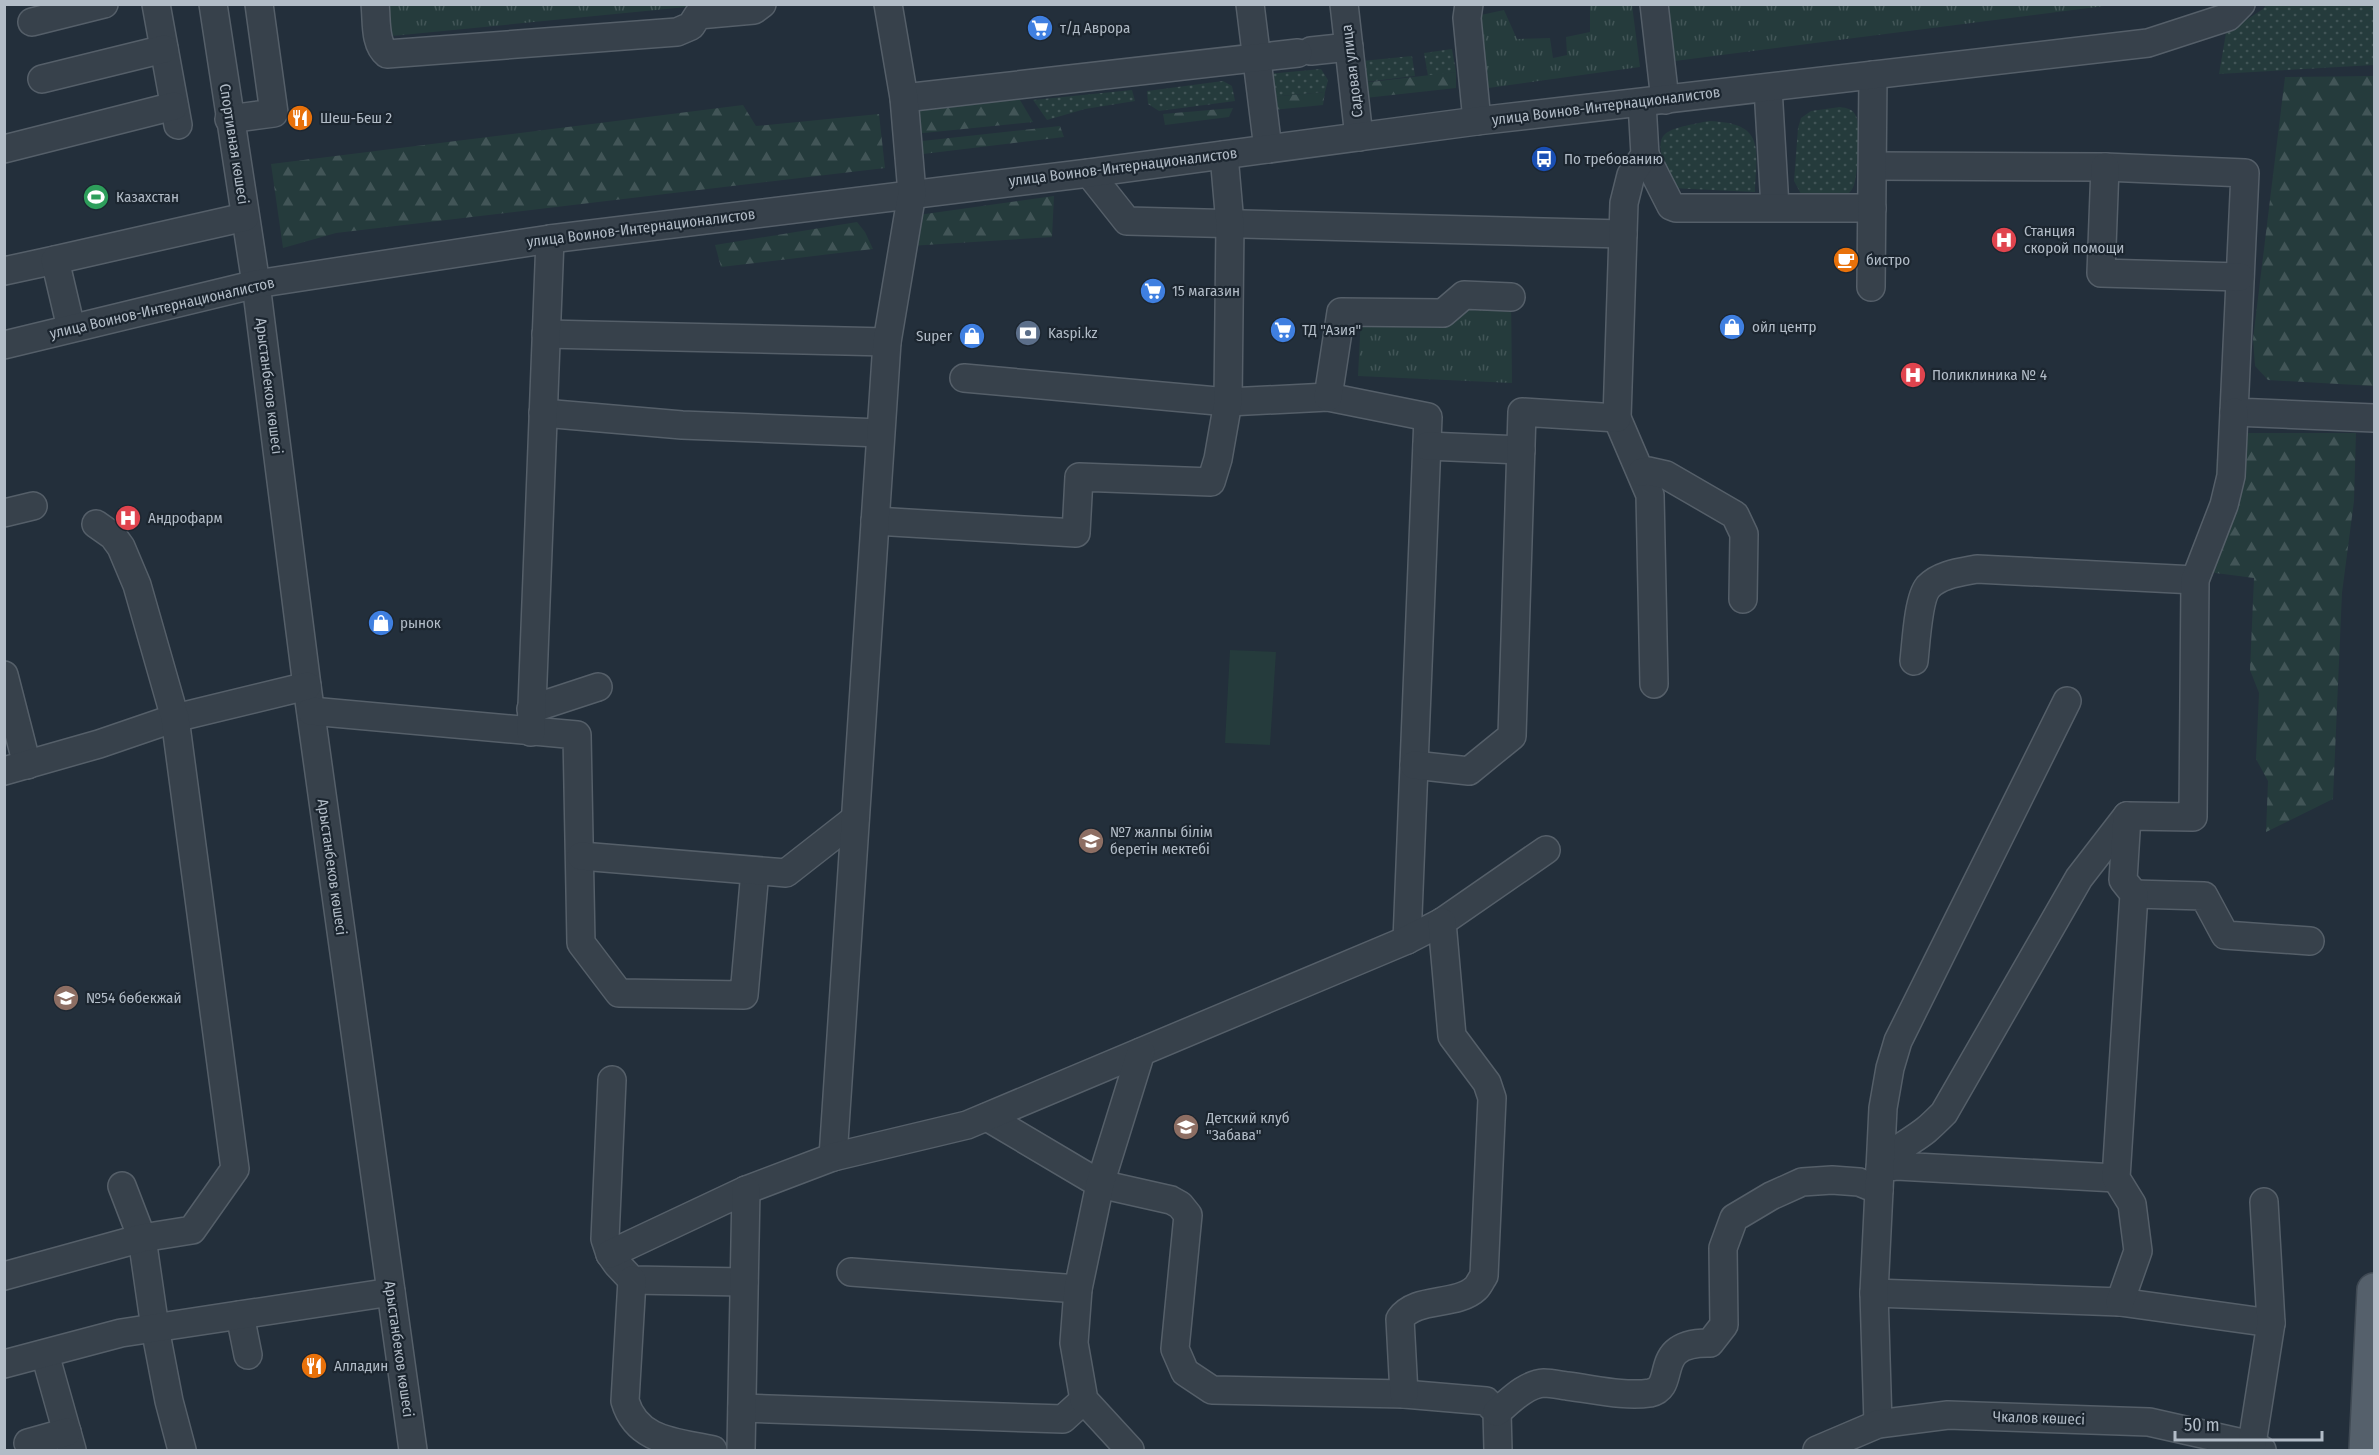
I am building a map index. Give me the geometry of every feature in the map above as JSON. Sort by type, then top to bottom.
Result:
[{"type":"main road","points":[[2366,1450],[2374,1290]]},
{"type":"street","points":[[32,22],[104,4]]},
{"type":"street","points":[[6,143],[176,116],[156,4]]},
{"type":"street","name":"Спортивная көшесі","points":[[213,4],[256,284]]},
{"type":"street","points":[[229,119],[274,113],[259,4]]},
{"type":"street","points":[[375,4],[378,42],[380,49],[387,54],[677,32],[691,26],[698,15],[754,10],[762,4]]},
{"type":"street","points":[[833,1157],[887,342],[912,194],[904,98],[888,4]]},
{"type":"street","points":[[1250,4],[1268,149]]},
{"type":"street","name":"Садовая улица","points":[[1344,4],[1359,137]]},
{"type":"street","points":[[1469,4],[1467,18],[1477,121]]},
{"type":"street","points":[[1654,4],[1654,102],[1645,155],[1631,175],[1624,203],[1617,418],[1650,495],[1654,684]]},
{"type":"street","name":"улица Воинов-Интернационалистов","points":[[4,345],[256,284],[550,239],[1089,173],[1477,121],[2148,43],[2228,17],[2241,4]]},
{"type":"street","points":[[904,98],[1349,47]]},
{"type":"street","points":[[42,79],[164,49]]},
{"type":"street","points":[[1871,287],[1872,75]]},
{"type":"street","points":[[1768,88],[1775,207]]},
{"type":"street","points":[[874,521],[1076,533],[1079,477],[1211,482],[1218,459],[1228,402],[1230,224],[1224,155]]},
{"type":"street","points":[[1645,155],[1671,206],[1676,208],[1872,208]]},
{"type":"street","points":[[1873,165],[2104,166],[2245,173],[2231,476],[2224,505],[2195,580],[2193,817],[2127,816]]},
{"type":"street","points":[[2104,166],[2101,273],[2240,277]]},
{"type":"street","points":[[1089,173],[1127,221],[1623,234]]},
{"type":"street","points":[[4,271],[245,217]]},
{"type":"street","points":[[531,721],[550,239]]},
{"type":"street","points":[[55,260],[71,328]]},
{"type":"street","name":"Арыстанбеков көшесі","points":[[256,284],[309,699],[413,1450]]},
{"type":"street","points":[[1328,397],[1341,312],[1443,313],[1464,295],[1511,297]]},
{"type":"street","points":[[546,334],[887,342]]},
{"type":"street","points":[[964,378],[1228,402],[1328,397],[1428,417],[1407,940]]},
{"type":"street","points":[[1414,765],[1469,771],[1512,736],[1522,412],[1617,418]]},
{"type":"street","points":[[2234,412],[2374,418]]},
{"type":"street","points":[[543,413],[681,425],[880,433]]},
{"type":"street","points":[[1427,446],[1521,450]]},
{"type":"street","points":[[1641,472],[1648,471],[1666,475],[1735,515],[1744,534],[1743,599]]},
{"type":"street","points":[[4,513],[33,506]]},
{"type":"street","points":[[4,1276],[142,1238],[192,1230],[236,1169],[175,717],[136,585],[121,547],[113,536],[96,524]]},
{"type":"street","points":[[1914,661],[1922,603],[1928,587],[1950,574],[1977,569],[2195,580]]},
{"type":"street","points":[[4,675],[16,768],[99,744],[175,717],[309,699],[531,721],[577,735],[581,943],[619,993],[744,995],[755,871]]},
{"type":"street","points":[[531,721],[598,687]]},
{"type":"street","points":[[1878,1424],[1874,1293],[1883,1108],[1890,1068],[1898,1041],[2067,701]]},
{"type":"street","points":[[2120,1302],[2138,1251],[2132,1204],[2116,1178],[2134,894],[2123,880],[2127,816]]},
{"type":"street","points":[[1880,1179],[1897,1149],[1924,1131],[1944,1113],[2079,878],[2127,816]]},
{"type":"street","points":[[581,856],[786,873],[855,819]]},
{"type":"street","points":[[610,1254],[746,1190],[833,1157],[967,1125],[1407,940],[1442,922],[1546,850]]},
{"type":"street","points":[[2134,894],[2204,896],[2225,935],[2310,941]]},
{"type":"street","points":[[1404,1394],[1401,1319],[1410,1310],[1466,1295],[1476,1288],[1484,1276],[1492,1098],[1487,1083],[1452,1036],[1442,922]]},
{"type":"street","points":[[1130,1450],[1084,1400],[1074,1343],[1078,1289],[1100,1184],[1141,1052]]},
{"type":"street","points":[[612,1080],[605,1239],[610,1254],[632,1280],[625,1401],[628,1414],[639,1427],[653,1436],[713,1450]]},
{"type":"street","points":[[987,1117],[1100,1184],[1171,1200],[1180,1205],[1188,1215],[1175,1349],[1185,1372],[1212,1390],[1404,1394],[1486,1401],[1497,1412],[1498,1450]]},
{"type":"street","points":[[1497,1412],[1516,1394],[1543,1383],[1632,1394],[1653,1392],[1663,1384],[1670,1359],[1679,1348],[1695,1343],[1710,1343],[1724,1325],[1722,1248],[1734,1218],[1802,1182],[1832,1180],[1859,1182],[1880,1179],[1898,1166],[2116,1178]]},
{"type":"street","points":[[122,1186],[142,1238],[155,1328],[169,1401],[182,1450]]},
{"type":"street","points":[[741,1450],[746,1190]]},
{"type":"street","points":[[2255,1449],[2271,1323],[2264,1202]]},
{"type":"street","points":[[851,1272],[1078,1289]]},
{"type":"street","points":[[632,1280],[744,1282]]},
{"type":"street","points":[[4,1364],[121,1333],[391,1292]]},
{"type":"street","points":[[1874,1293],[2120,1302],[2271,1323]]},
{"type":"street","points":[[240,1315],[248,1355]]},
{"type":"street","points":[[28,1443],[69,1441],[45,1354]]},
{"type":"street","points":[[742,1408],[1063,1419],[1084,1400]]},
{"type":"street","name":"Чкалов көшесі","points":[[1817,1450],[1878,1424],[1948,1415],[2149,1422],[2255,1449]]},
{"type":"green space","points":[[389,4],[707,5],[392,36]]},
{"type":"green space","points":[[1590,5],[1632,5],[1640,67],[1474,90],[1467,18],[1504,10],[1517,39],[1550,38],[1553,58],[1567,55],[1566,37],[1590,32]]},
{"type":"green space","points":[[1657,5],[2112,5],[1675,61],[1663,51]]},
{"type":"green space","points":[[2266,5],[2374,5],[2374,65],[2219,74],[2226,33]]},
{"type":"green space","points":[[1452,49],[1456,72],[1428,76],[1424,53]]},
{"type":"green space","points":[[1412,56],[1415,76],[1365,82],[1362,61]]},
{"type":"green space","points":[[1321,69],[1328,80],[1325,92],[1258,98],[1268,74]]},
{"type":"green space","points":[[1456,72],[1456,88],[1365,98],[1353,84]]},
{"type":"green space","points":[[2374,76],[2374,386],[2268,380],[2255,366],[2253,339],[2285,77]]},
{"type":"green space","points":[[1223,81],[1232,86],[1235,101],[1159,111],[1148,104],[1147,91]]},
{"type":"green space","points":[[1014,90],[1033,122],[914,134],[910,104]]},
{"type":"green space","points":[[1132,90],[1135,101],[1085,109],[1047,120],[1033,100]]},
{"type":"green space","points":[[1325,92],[1323,105],[1262,111],[1258,98]]},
{"type":"green space","points":[[743,105],[756,126],[879,114],[885,168],[336,233],[283,248],[271,164]]},
{"type":"green space","points":[[1840,107],[1851,110],[1858,121],[1858,161],[1853,187],[1845,196],[1801,194],[1794,181],[1798,128],[1801,118],[1811,111]]},
{"type":"green space","points":[[1233,108],[1229,117],[1165,125],[1163,114]]},
{"type":"green space","points":[[1709,121],[1727,123],[1749,132],[1756,150],[1755,192],[1670,188],[1662,156],[1662,138],[1676,128]]},
{"type":"green space","points":[[1060,126],[1064,137],[915,155],[913,142]]},
{"type":"green space","points":[[1054,196],[1052,237],[893,247],[918,215]]},
{"type":"green space","points":[[857,222],[873,249],[721,267],[715,245]]},
{"type":"green space","points":[[1511,297],[1512,383],[1358,376],[1361,316],[1466,299]]},
{"type":"green space","points":[[2219,433],[2356,433],[2354,501],[2342,593],[2333,799],[2266,832],[2268,781],[2256,759],[2259,693],[2250,670],[2254,578],[2208,572]]},
{"type":"green space","points":[[1230,650],[1276,652],[1270,745],[1225,743]]},
{"type":"place","name":"т/д Аврора","points":[[1040,28]]},
{"type":"place","name":"Шеш-Беш 2","points":[[300,118]]},
{"type":"place","name":"По требованию","points":[[1544,159]]},
{"type":"place","name":"Казахстан","points":[[96,197]]},
{"type":"place","name":"Станция скорой помощи","points":[[2004,240]]},
{"type":"place","name":"бистро","points":[[1846,260]]},
{"type":"place","name":"15 магазин","points":[[1153,291]]},
{"type":"place","name":"ойл центр","points":[[1732,327]]},
{"type":"place","name":"ТД \"Азия\"","points":[[1283,330]]},
{"type":"place","name":"Kaspi.kz","points":[[1028,333]]},
{"type":"place","name":"Super","points":[[972,336]]},
{"type":"place","name":"Поликлиника № 4","points":[[1913,375]]},
{"type":"place","name":"Андрофарм","points":[[128,518]]},
{"type":"place","name":"рынок","points":[[381,623]]},
{"type":"place","name":"№7 жалпы білім беретін мектебі","points":[[1091,841]]},
{"type":"place","name":"№54 бөбекжай","points":[[66,998]]},
{"type":"place","name":"Детский клуб \"Забава\"","points":[[1186,1127]]},
{"type":"place","name":"Алладин","points":[[314,1366]]}]
